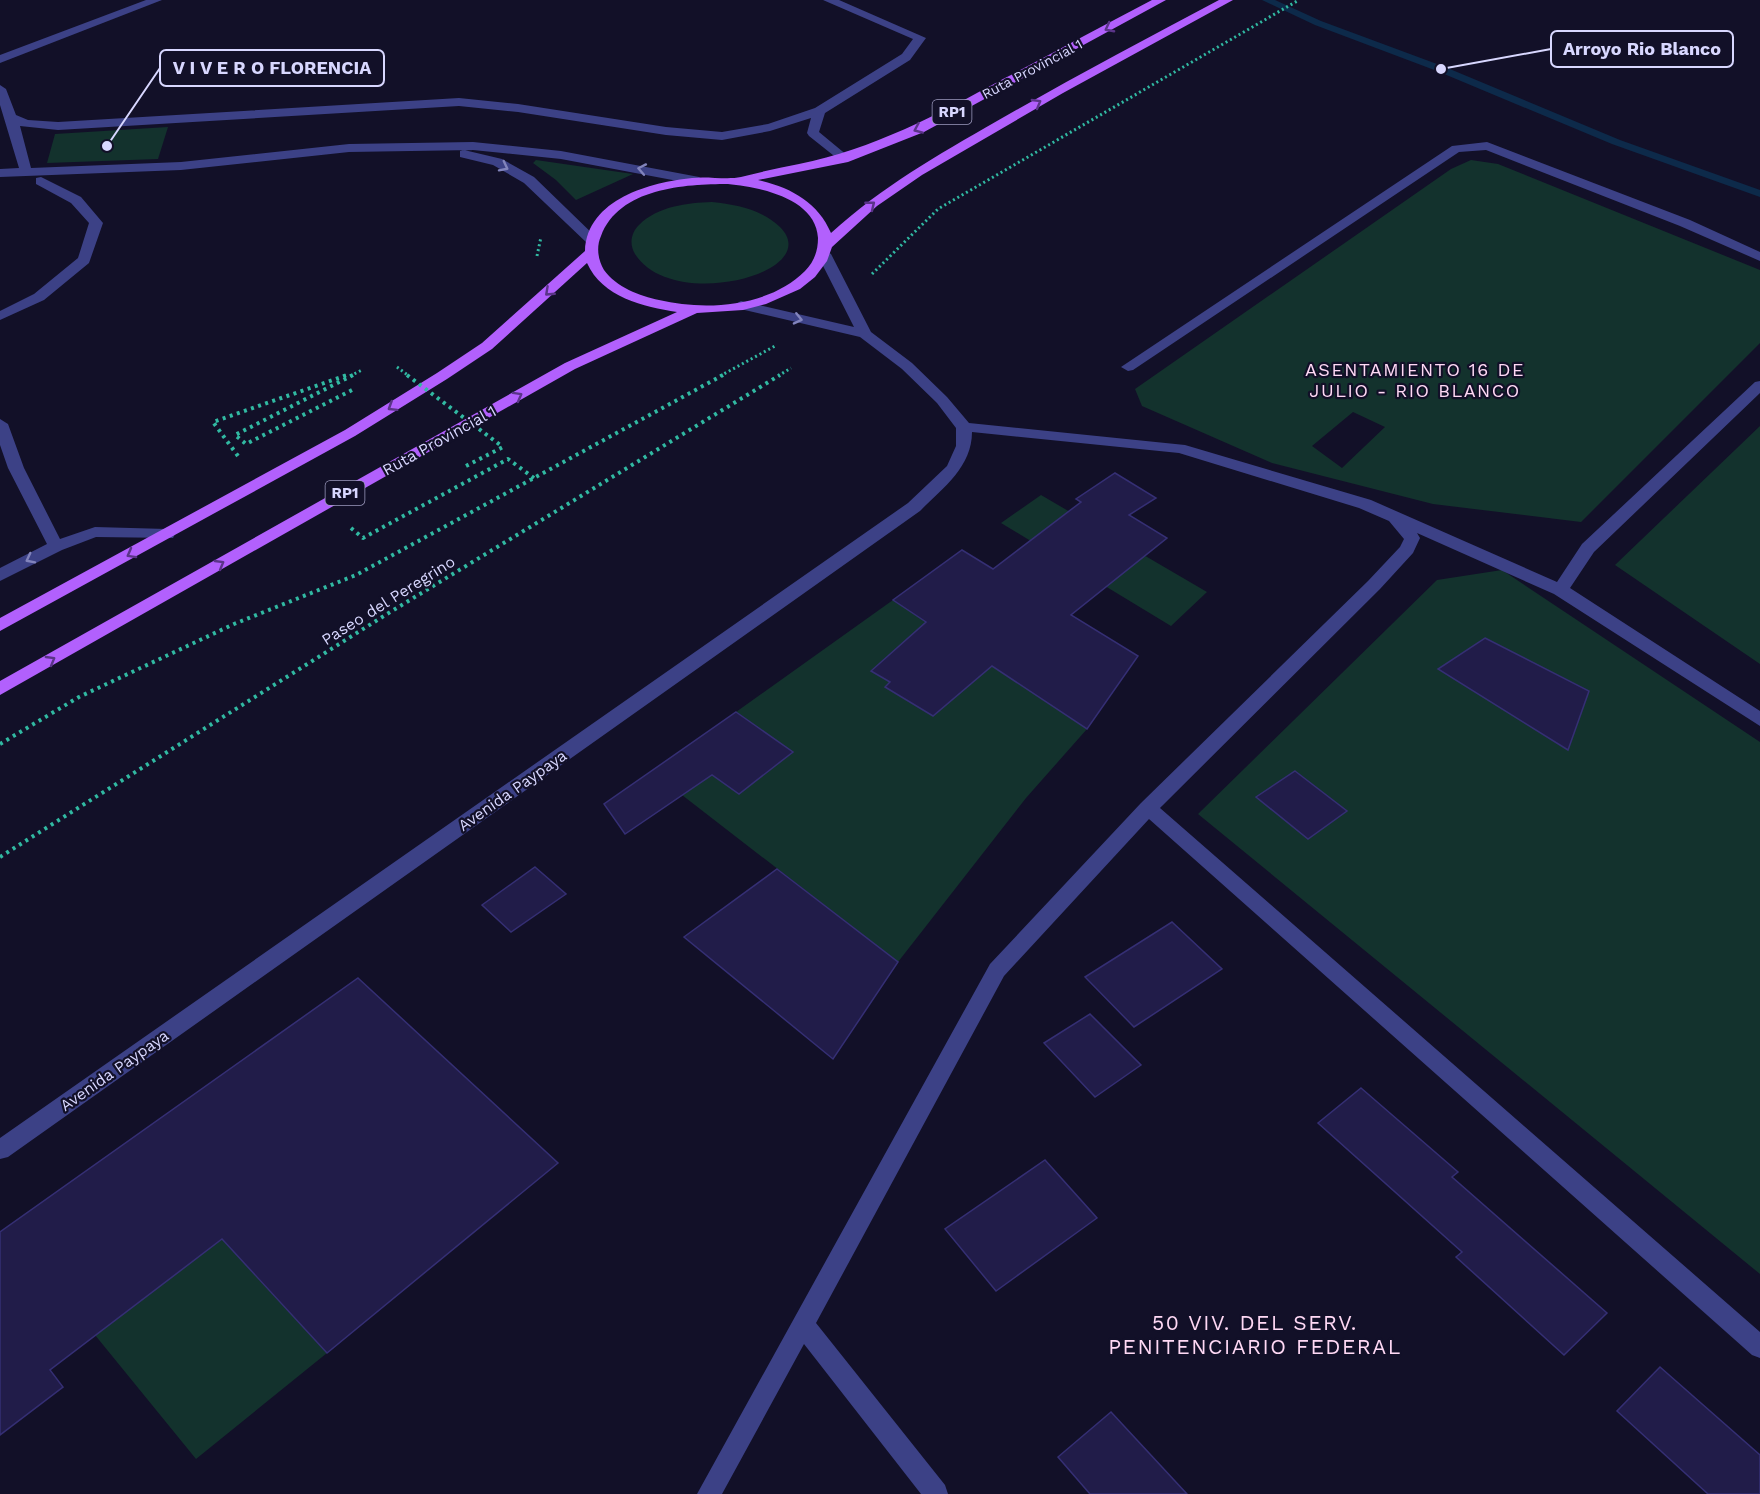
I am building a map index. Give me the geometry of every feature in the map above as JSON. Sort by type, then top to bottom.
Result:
[{"type":"main road","name":"Ruta Provincial 1","points":[[1160,0],[921,129],[843,159],[798,170],[665,187],[628,201],[611,212],[598,226],[592,246],[597,269],[611,285],[662,306],[695,309],[741,305],[770,297],[795,286],[813,271],[825,249],[873,203],[917,172],[1059,90],[1227,0]]},
{"type":"main road","name":"Ruta Provincial 1","points":[[728,180],[755,184],[800,201],[816,213],[824,228],[825,249]]},
{"type":"main road","name":"Ruta Provincial 1","points":[[0,625],[350,433],[487,346],[592,246]]},
{"type":"main road","name":"Ruta Provincial 1","points":[[0,689],[570,366],[695,309]]},
{"type":"street","points":[[0,59],[156,0]]},
{"type":"street","points":[[11,117],[25,124],[58,126],[459,102],[518,108],[666,131],[722,136],[770,127],[819,111],[906,57],[920,38],[829,0]]},
{"type":"street","points":[[0,89],[11,117],[26,172]]},
{"type":"street","points":[[819,111],[813,133],[843,159]]},
{"type":"street","points":[[427,146],[497,162],[529,180],[592,246]]},
{"type":"street","points":[[0,173],[181,166],[350,148],[473,146],[561,155],[699,181]]},
{"type":"street","points":[[1128,367],[1456,149],[1487,146],[1685,224],[1760,257]]},
{"type":"street","points":[[0,316],[39,297],[84,260],[96,223],[76,200],[41,181]]},
{"type":"street","points":[[825,249],[865,334]]},
{"type":"street","points":[[741,305],[865,334],[907,366],[942,400],[964,427],[1180,448],[1365,504],[1560,590],[1760,720]]},
{"type":"street","points":[[1560,590],[1588,548],[1760,386]]},
{"type":"street","points":[[0,424],[16,468],[57,546]]},
{"type":"street","name":"Avenida Paypaya","points":[[0,1150],[914,507],[954,468],[964,446],[964,427]]},
{"type":"street","points":[[709,1494],[997,970],[1148,808],[1374,585],[1407,549],[1412,537],[1394,518]]},
{"type":"street","points":[[0,575],[57,546],[95,532],[167,534]]},
{"type":"street","points":[[1148,808],[1760,1347]]},
{"type":"street","points":[[803,1324],[936,1494]]},
{"type":"path","points":[[847,298],[938,209],[1247,28],[1299,0]]},
{"type":"path","points":[[535,260],[541,244],[541,227]]},
{"type":"path","points":[[0,744],[89,692],[234,624],[357,575],[793,336],[812,322]]},
{"type":"path","points":[[387,372],[397,367],[503,447],[462,468]]},
{"type":"path","name":"Paseo del Peregrino","points":[[0,856],[387,614],[791,368]]},
{"type":"path","points":[[228,462],[238,457],[213,422],[362,370],[235,435],[246,444],[357,387]]},
{"type":"path","points":[[399,377],[410,372]]},
{"type":"path","points":[[360,522],[349,527],[363,538],[508,459],[534,478]]},
{"type":"green space","points":[[168,127],[158,159],[47,163],[55,134]]},
{"type":"green space","points":[[536,160],[633,174],[576,200],[556,180],[533,163]]},
{"type":"green space","points":[[1471,160],[1498,164],[1760,270],[1760,343],[1581,522],[1433,504],[1272,463],[1142,406],[1135,389],[1451,169]],"holes":[[[1353,412],[1385,427],[1342,468],[1312,446]]]},
{"type":"green space","points":[[712,202],[748,209],[773,221],[780,227],[788,244],[782,259],[764,271],[739,280],[709,284],[680,281],[654,272],[635,254],[632,246],[633,235],[636,228],[647,219],[673,207]]},
{"type":"green space","points":[[1760,426],[1760,664],[1615,565]]},
{"type":"green space","points":[[1041,495],[1207,592],[1171,626],[1001,523]]},
{"type":"green space","points":[[1502,570],[1760,742],[1760,1274],[1198,814],[1437,580]]},
{"type":"green space","points":[[893,600],[1087,729],[1026,798],[898,962],[682,795],[712,775],[739,794],[792,753],[736,712]]},
{"type":"green space","points":[[222,1239],[327,1353],[196,1459],[95,1335]]},
{"type":"building","points":[[1115,473],[1156,498],[1129,515],[1167,538],[1071,615],[1138,656],[1087,729],[992,666],[933,716],[885,687],[890,682],[871,671],[926,622],[893,600],[962,550],[993,569],[1081,502],[1076,499]]},
{"type":"building","points":[[1485,638],[1589,691],[1568,750],[1438,669]]},
{"type":"building","points":[[736,712],[793,752],[739,794],[712,775],[625,834],[604,804]]},
{"type":"building","points":[[1295,771],[1347,811],[1308,839],[1256,797]]},
{"type":"building","points":[[535,867],[566,894],[511,932],[482,905]]},
{"type":"building","points":[[777,869],[898,962],[833,1059],[684,937]]},
{"type":"building","points":[[1172,922],[1222,969],[1134,1027],[1085,977]]},
{"type":"building","points":[[358,978],[558,1163],[327,1353],[222,1239],[50,1370],[63,1387],[0,1435],[0,1232]]},
{"type":"building","points":[[1090,1014],[1141,1065],[1095,1097],[1044,1043]]},
{"type":"building","points":[[1361,1088],[1458,1172],[1452,1177],[1607,1313],[1564,1355],[1456,1257],[1462,1252],[1318,1123]]},
{"type":"building","points":[[1045,1160],[1097,1218],[996,1291],[945,1229]]},
{"type":"building","points":[[1660,1367],[1760,1455],[1760,1494],[1708,1494],[1617,1411]]},
{"type":"building","points":[[1111,1412],[1187,1494],[1090,1494],[1058,1457]]},
{"type":"waterway","points":[[1267,0],[1318,23],[1441,69],[1616,142],[1760,194]]},
{"type":"place","name":"Arroyo Rio Blanco","points":[[1441,69]]},
{"type":"place","name":"V I V E R O FLORENCIA","points":[[107,146]]},
{"type":"district","name":"ASENTAMIENTO 16 DE JULIO - RIO BLANCO","points":[[1415,380]]},
{"type":"district","name":"50 VIV. DEL SERV. PENITENCIARIO FEDERAL","points":[[1255,1335]]}]
